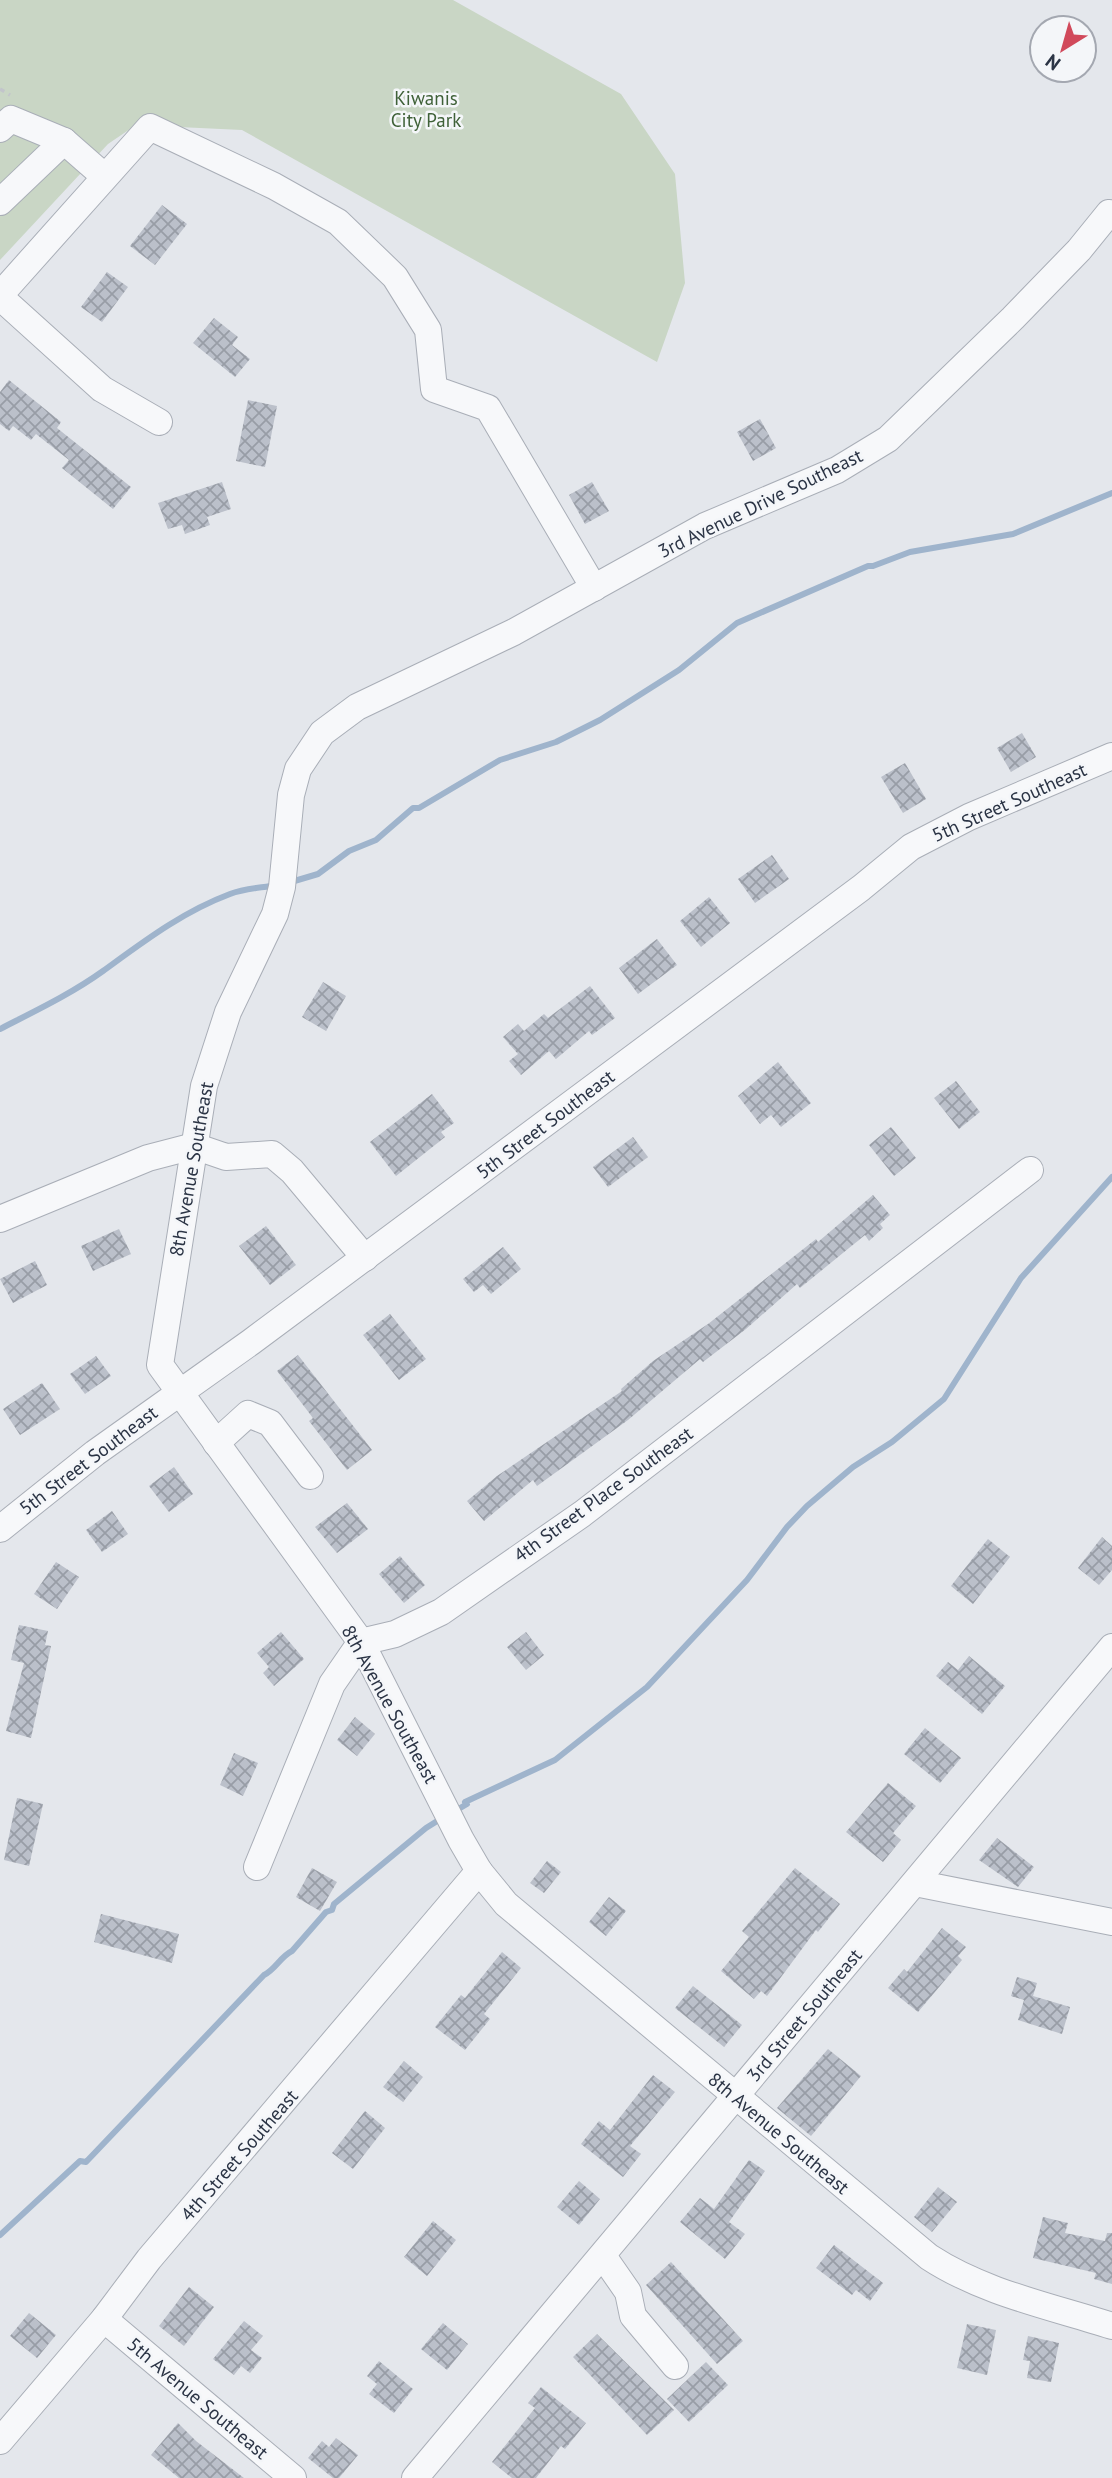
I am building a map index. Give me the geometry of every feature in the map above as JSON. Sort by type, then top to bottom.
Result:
[{"type":"street","points":[[0,129],[11,119],[64,141],[104,176]]},
{"type":"street","points":[[159,422],[131,409],[102,389],[0,296],[150,127],[274,186],[338,222],[395,277],[428,330],[433,389],[488,408],[594,588]]},
{"type":"street","points":[[0,202],[64,141]]},
{"type":"street","name":"3rd Avenue Drive Southeast","points":[[288,816],[298,769],[322,733],[357,707],[514,632],[705,526],[837,470],[888,439],[1013,318],[1079,250],[1109,213]]},
{"type":"street","name":"5th Street Southeast","points":[[0,1529],[95,1453],[365,1258],[861,888],[911,846],[969,817],[1112,756]]},
{"type":"street","name":"8th Avenue Southeast","points":[[288,816],[282,887],[275,914],[219,1036],[204,1086],[160,1365],[360,1642],[479,1871],[506,1904],[920,2250],[954,2273],[986,2287],[1112,2326]]},
{"type":"street","points":[[0,1220],[148,1158],[194,1146],[226,1157],[272,1154],[292,1171],[365,1258]]},
{"type":"street","name":"4th Street Place Southeast","points":[[360,1642],[395,1634],[441,1612],[582,1514],[1030,1170]]},
{"type":"street","points":[[216,1443],[248,1414],[270,1423],[310,1476]]},
{"type":"street","points":[[257,1867],[332,1684],[360,1642]]},
{"type":"street","name":"3rd Street Southeast","points":[[415,2478],[1112,1647]]},
{"type":"street","name":"4th Street Southeast","points":[[0,2441],[104,2319],[149,2259],[479,1871]]},
{"type":"street","points":[[915,1883],[1112,1922]]},
{"type":"street","points":[[603,2256],[628,2292],[632,2316],[675,2367]]},
{"type":"street","name":"5th Avenue Southeast","points":[[104,2319],[293,2478]]},
{"type":"green space","name":"Kiwanis City Park","points":[[0,0],[453,0],[621,94],[675,174],[685,283],[657,362],[242,130],[136,125],[108,144],[0,260]]},
{"type":"building","points":[[162,205],[187,224],[155,265],[130,246]]},
{"type":"building","points":[[107,272],[128,287],[102,322],[81,307]]},
{"type":"building","points":[[214,318],[238,337],[232,345],[250,359],[235,377],[193,343]]},
{"type":"building","points":[[9,380],[61,422],[57,428],[131,487],[113,509],[62,468],[69,460],[36,434],[31,440],[13,426],[9,431],[0,424],[0,392]]},
{"type":"building","points":[[248,400],[277,406],[265,467],[236,461]]},
{"type":"building","points":[[760,419],[776,448],[753,461],[737,432]]},
{"type":"building","points":[[222,482],[231,509],[207,517],[210,525],[185,534],[182,525],[168,529],[158,503]]},
{"type":"building","points":[[592,482],[609,511],[585,524],[569,495]]},
{"type":"building","points":[[1022,733],[1036,757],[1011,772],[997,748]]},
{"type":"building","points":[[905,763],[926,799],[903,813],[881,777]]},
{"type":"building","points":[[772,855],[789,879],[755,903],[738,879]]},
{"type":"building","points":[[709,897],[730,923],[701,947],[680,921]]},
{"type":"building","points":[[657,939],[677,965],[638,994],[619,968]]},
{"type":"building","points":[[323,982],[346,996],[326,1031],[302,1017]]},
{"type":"building","points":[[590,986],[615,1018],[592,1035],[589,1031],[556,1059],[549,1051],[521,1075],[509,1061],[518,1054],[503,1037],[518,1024],[524,1031],[544,1014],[548,1018]]},
{"type":"building","points":[[778,1062],[811,1103],[781,1127],[771,1115],[760,1124],[738,1096]]},
{"type":"building","points":[[956,1081],[980,1112],[959,1129],[934,1098]]},
{"type":"building","points":[[432,1094],[454,1123],[441,1132],[445,1137],[396,1176],[370,1142]]},
{"type":"building","points":[[891,1127],[916,1158],[894,1176],[869,1145]]},
{"type":"building","points":[[633,1137],[648,1157],[608,1187],[593,1167]]},
{"type":"building","points":[[873,1195],[890,1215],[880,1224],[883,1228],[869,1241],[865,1235],[800,1288],[797,1284],[746,1329],[703,1362],[700,1359],[628,1420],[537,1486],[533,1480],[484,1521],[467,1501],[497,1476],[622,1391],[621,1389],[653,1361],[708,1324],[816,1239],[818,1242]]},
{"type":"building","points":[[266,1226],[296,1265],[270,1285],[239,1246]]},
{"type":"building","points":[[119,1229],[131,1254],[93,1271],[81,1246]]},
{"type":"building","points":[[503,1247],[521,1269],[491,1294],[483,1285],[474,1292],[463,1279]]},
{"type":"building","points":[[35,1261],[47,1285],[13,1303],[0,1279]]},
{"type":"building","points":[[390,1314],[426,1359],[399,1380],[363,1335]]},
{"type":"building","points":[[298,1355],[372,1450],[347,1470],[309,1421],[313,1418],[277,1371]]},
{"type":"building","points":[[96,1356],[111,1376],[85,1394],[70,1374]]},
{"type":"building","points":[[42,1383],[60,1409],[20,1435],[3,1409]]},
{"type":"building","points":[[174,1467],[193,1494],[169,1512],[149,1486]]},
{"type":"building","points":[[347,1503],[368,1529],[337,1553],[315,1527]]},
{"type":"building","points":[[112,1511],[128,1534],[102,1552],[86,1530]]},
{"type":"building","points":[[1102,1537],[1112,1546],[1112,1570],[1099,1585],[1078,1568]]},
{"type":"building","points":[[988,1539],[1010,1557],[973,1604],[951,1586]]},
{"type":"building","points":[[400,1556],[425,1585],[404,1603],[379,1574]]},
{"type":"building","points":[[56,1562],[79,1577],[57,1609],[34,1594]]},
{"type":"building","points":[[19,1625],[48,1631],[45,1645],[51,1646],[31,1738],[6,1731],[24,1663],[11,1660]]},
{"type":"building","points":[[281,1632],[304,1659],[274,1686],[263,1673],[269,1667],[257,1653]]},
{"type":"building","points":[[526,1632],[544,1655],[526,1670],[507,1647]]},
{"type":"building","points":[[969,1656],[1005,1686],[982,1714],[936,1676],[948,1662],[958,1670]]},
{"type":"building","points":[[355,1717],[375,1734],[357,1756],[337,1740]]},
{"type":"building","points":[[925,1728],[961,1758],[940,1783],[904,1754]]},
{"type":"building","points":[[234,1753],[258,1763],[243,1796],[220,1785]]},
{"type":"building","points":[[888,1783],[916,1806],[893,1833],[901,1840],[883,1862],[846,1832]]},
{"type":"building","points":[[17,1798],[43,1804],[29,1866],[4,1860]]},
{"type":"building","points":[[997,1838],[1034,1867],[1018,1887],[979,1860]]},
{"type":"building","points":[[547,1861],[561,1872],[544,1893],[530,1883]]},
{"type":"building","points":[[312,1868],[337,1882],[320,1911],[296,1897]]},
{"type":"building","points":[[795,1868],[840,1904],[818,1932],[816,1930],[767,1996],[761,1991],[754,1999],[721,1971],[749,1937],[742,1931]]},
{"type":"building","points":[[609,1897],[626,1911],[606,1936],[589,1922]]},
{"type":"building","points":[[101,1914],[179,1934],[172,1963],[94,1942]]},
{"type":"building","points":[[942,1928],[966,1947],[958,1956],[962,1960],[918,2012],[888,1988],[904,1969],[907,1972]]},
{"type":"building","points":[[502,1952],[521,1968],[484,2014],[490,2019],[465,2050],[435,2027],[461,1995],[465,1998]]},
{"type":"building","points":[[1017,1977],[1037,1983],[1033,1996],[1070,2007],[1062,2034],[1018,2020],[1024,2000],[1011,1996]]},
{"type":"building","points":[[693,1986],[742,2025],[724,2047],[675,2008]]},
{"type":"building","points":[[828,2049],[861,2076],[811,2136],[777,2108]]},
{"type":"building","points":[[404,2061],[423,2077],[403,2102],[383,2087]]},
{"type":"building","points":[[653,2075],[675,2092],[630,2146],[641,2154],[623,2177],[581,2144],[599,2121],[610,2130]]},
{"type":"building","points":[[365,2111],[385,2128],[353,2169],[332,2153]]},
{"type":"building","points":[[749,2160],[765,2171],[729,2222],[745,2234],[725,2259],[680,2222],[700,2198],[714,2209]]},
{"type":"building","points":[[579,2181],[600,2199],[579,2225],[557,2207]]},
{"type":"building","points":[[938,2187],[957,2202],[932,2232],[914,2217]]},
{"type":"building","points":[[1043,2217],[1068,2223],[1065,2233],[1105,2241],[1107,2233],[1112,2233],[1112,2284],[1094,2279],[1096,2273],[1033,2258]]},
{"type":"building","points":[[433,2221],[456,2240],[427,2276],[404,2257]]},
{"type":"building","points":[[834,2245],[883,2283],[870,2301],[856,2290],[852,2295],[816,2268]]},
{"type":"building","points":[[671,2262],[743,2341],[717,2364],[646,2285]]},
{"type":"building","points":[[189,2287],[214,2307],[184,2346],[159,2326]]},
{"type":"building","points":[[29,2313],[56,2335],[37,2358],[10,2336]]},
{"type":"building","points":[[244,2321],[263,2336],[251,2350],[262,2358],[250,2373],[241,2366],[234,2375],[213,2359]]},
{"type":"building","points":[[443,2323],[468,2344],[447,2370],[421,2349]]},
{"type":"building","points":[[967,2324],[996,2330],[987,2375],[957,2368]]},
{"type":"building","points":[[597,2334],[674,2410],[647,2435],[573,2357]]},
{"type":"building","points":[[1028,2336],[1059,2343],[1051,2382],[1027,2378],[1030,2361],[1023,2360]]},
{"type":"building","points":[[379,2361],[413,2389],[394,2413],[369,2394],[377,2384],[367,2376]]},
{"type":"building","points":[[706,2362],[728,2385],[689,2422],[667,2399]]},
{"type":"building","points":[[541,2387],[586,2423],[565,2449],[561,2446],[536,2478],[512,2478],[492,2462],[535,2408],[528,2403]]},
{"type":"building","points":[[178,2423],[196,2441],[244,2478],[179,2478],[151,2455]]},
{"type":"building","points":[[336,2438],[358,2455],[339,2478],[333,2478],[308,2458],[322,2441],[329,2447]]},
{"type":"waterway","points":[[291,882],[318,874],[349,851],[376,840],[413,808],[419,808],[500,760],[556,742],[600,720],[679,670],[737,623],[868,566],[910,552],[1013,534],[1112,493]]},
{"type":"waterway","points":[[0,1029],[78,987],[164,928],[212,901],[248,889],[277,885]]},
{"type":"waterway","points":[[455,1811],[467,1804],[465,1802],[555,1760],[647,1687],[747,1580],[787,1527],[807,1506],[853,1467],[892,1442],[944,1399],[1021,1278],[1112,1177]]},
{"type":"waterway","points":[[0,2235],[80,2161],[86,2162],[264,1975],[292,1951],[326,1912],[332,1910],[334,1904],[426,1828],[442,1818]]}]
